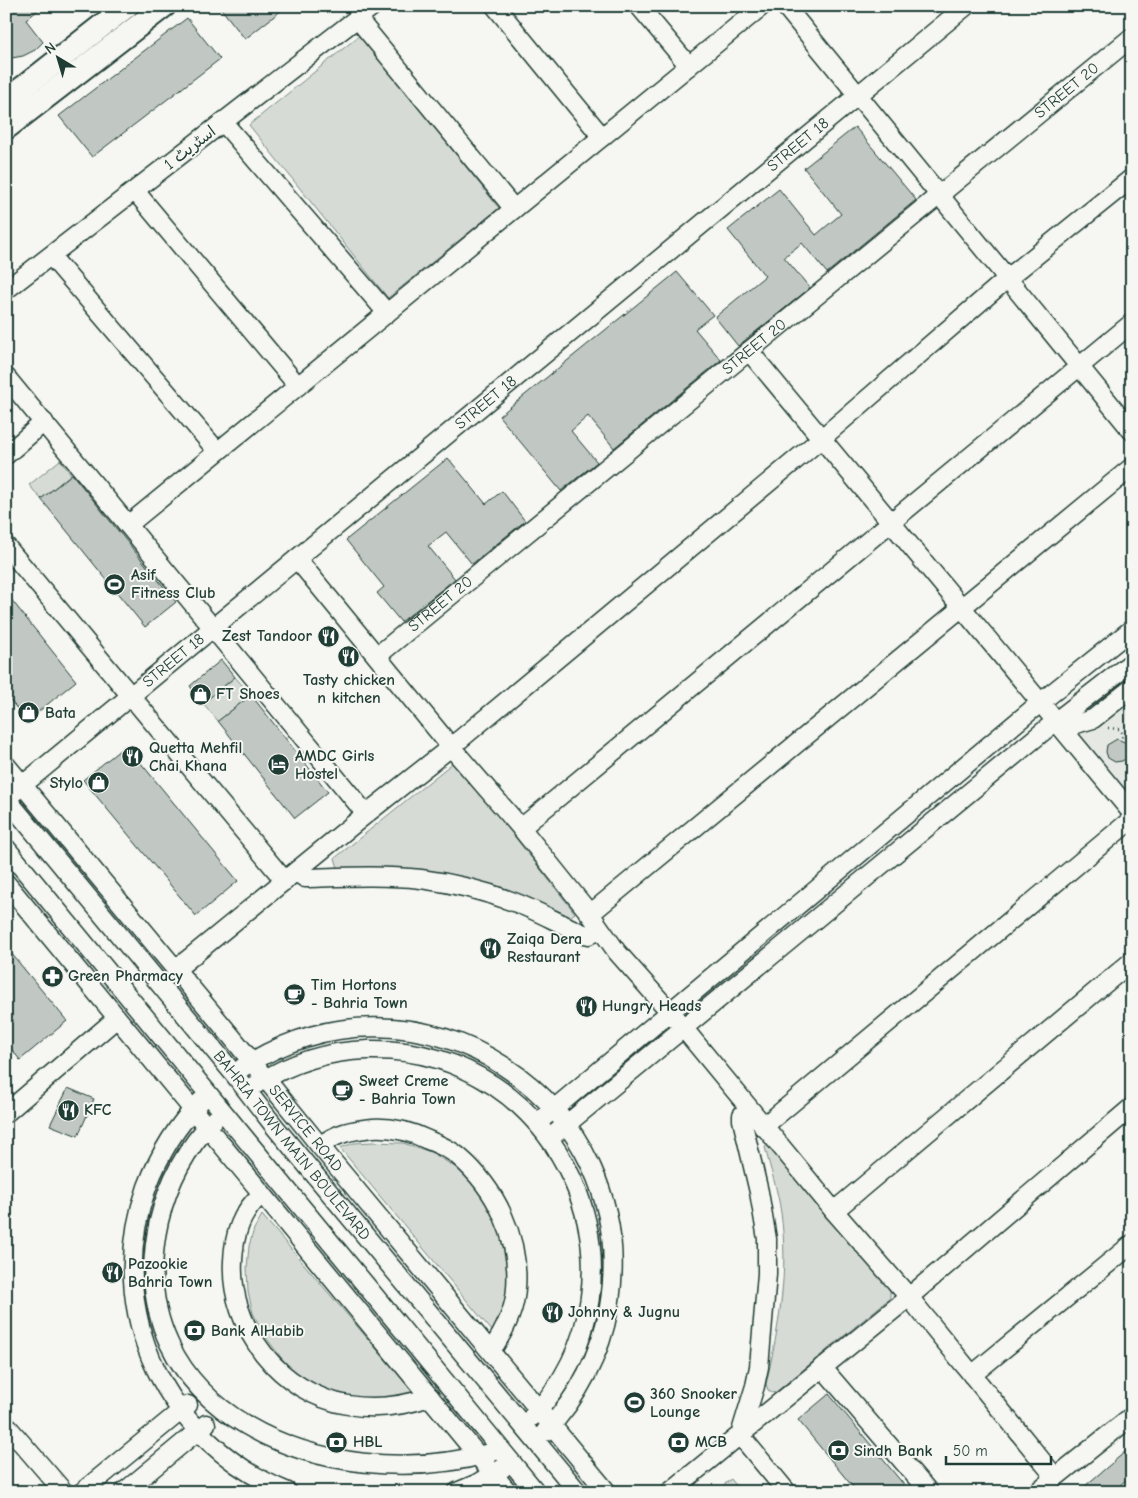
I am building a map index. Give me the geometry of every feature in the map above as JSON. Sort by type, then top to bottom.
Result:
[{"type":"main road","points":[[6,101],[127,6]]},
{"type":"main road","points":[[6,128],[164,6]]},
{"type":"street","name":"اسٹریٹ 1","points":[[6,290],[373,6]]},
{"type":"street","points":[[495,6],[602,138]]},
{"type":"street","points":[[639,6],[689,66]]},
{"type":"street","points":[[128,524],[762,6]]},
{"type":"street","points":[[786,6],[1132,430]]},
{"type":"street","name":"STREET 18","points":[[6,798],[132,696],[966,6]]},
{"type":"street","points":[[357,18],[514,209]]},
{"type":"street","name":"STREET 20","points":[[377,656],[1131,39]]},
{"type":"street","points":[[223,122],[387,313]]},
{"type":"street","points":[[175,970],[451,747],[822,438],[1008,278],[1132,178]]},
{"type":"street","points":[[135,191],[298,386]]},
{"type":"street","points":[[51,256],[218,451]]},
{"type":"street","points":[[521,828],[1132,323]]},
{"type":"street","points":[[750,351],[1132,813]]},
{"type":"street","points":[[6,377],[366,814]]},
{"type":"street","points":[[6,455],[44,422]]},
{"type":"street","points":[[6,546],[132,696],[290,876],[305,878],[383,877],[420,879],[463,887],[515,902],[589,935],[595,921],[962,607],[1132,467]]},
{"type":"street","points":[[297,559],[451,747],[521,828],[595,921],[617,952],[908,1297],[1055,1477]]},
{"type":"street","points":[[537,1123],[1041,702],[1132,629]]},
{"type":"street","points":[[550,1138],[1056,721],[1132,662]]},
{"type":"street","points":[[1056,721],[1076,724],[1093,719],[1132,688]]},
{"type":"street","name":"SERVICE ROAD","points":[[6,765],[608,1492]]},
{"type":"street","name":"BAHRIA TOWN MAIN BOULEVARD","points":[[6,798],[522,1427],[578,1492]]},
{"type":"street","points":[[763,1127],[1132,819]]},
{"type":"street","name":"BAHRIA TOWN MAIN BOULEVARD","points":[[6,848],[536,1492]]},
{"type":"street","points":[[6,882],[508,1492]]},
{"type":"street","points":[[834,1211],[1132,961]]},
{"type":"street","points":[[7,1112],[117,1018]]},
{"type":"street","points":[[234,1074],[252,1062],[282,1047],[329,1032],[362,1028],[412,1031],[444,1038],[490,1057],[524,1080],[567,1124],[586,1155],[600,1188],[612,1241],[613,1278],[608,1313],[598,1348],[583,1381],[574,1397],[552,1425],[535,1442]]},
{"type":"street","points":[[246,1092],[266,1079],[303,1062],[344,1052],[376,1050],[409,1053],[442,1060],[472,1073],[500,1090],[537,1123],[550,1138],[568,1167],[581,1199],[589,1232],[592,1267],[591,1284],[586,1318],[575,1351],[560,1382],[539,1410],[522,1427]]},
{"type":"street","points":[[208,1093],[192,1109],[170,1140],[151,1177],[138,1216],[133,1257],[135,1298],[144,1339],[159,1377],[181,1412],[211,1445],[241,1468],[257,1478],[288,1492]]},
{"type":"street","points":[[670,1492],[908,1297],[1132,1107]]},
{"type":"street","points":[[740,1435],[759,1367],[767,1274],[766,1239],[759,1192],[742,1120],[742,1115],[748,1108]]},
{"type":"street","points":[[124,1492],[197,1431],[218,1425],[195,1398],[175,1365],[156,1309],[153,1269],[157,1230],[168,1192],[185,1156],[206,1127],[222,1110]]},
{"type":"street","points":[[320,1146],[336,1135],[362,1129],[384,1128],[397,1130],[422,1137],[457,1155],[483,1183],[493,1196],[505,1221],[515,1254],[516,1267],[514,1306],[502,1334],[491,1351]]},
{"type":"street","points":[[262,1194],[244,1214],[236,1232],[232,1266],[237,1301],[243,1318],[260,1349],[284,1375],[313,1394],[346,1405],[382,1408],[399,1406],[430,1397]]},
{"type":"street","points":[[972,1375],[1132,1244]]},
{"type":"street","points":[[822,1367],[929,1492]]},
{"type":"street","points":[[82,1492],[181,1412],[195,1398]]},
{"type":"street","points":[[1037,1492],[1132,1416]]},
{"type":"street","points":[[6,1424],[64,1492]]},
{"type":"street","points":[[740,1435],[787,1492]]},
{"type":"street","points":[[424,1481],[449,1474],[480,1459],[499,1447]]},
{"type":"street","points":[[457,1492],[493,1475],[512,1463]]},
{"type":"shaded area","points":[[360,35],[499,208],[388,298],[249,125]]},
{"type":"shaded area","points":[[60,460],[71,474],[41,499],[29,485]]},
{"type":"shaded area","points":[[1132,675],[1132,796],[1071,724]]},
{"type":"shaded area","points":[[235,677],[251,695],[218,721],[203,703]]},
{"type":"shaded area","points":[[455,761],[575,913],[570,917],[510,891],[446,873],[395,867],[338,868],[335,858]]},
{"type":"shaded area","points":[[771,1141],[890,1289],[890,1298],[776,1392],[772,1393],[768,1390],[766,1384],[779,1320],[784,1256],[780,1204],[765,1147]]},
{"type":"shaded area","points":[[354,1143],[403,1143],[431,1152],[463,1172],[481,1190],[501,1225],[510,1268],[505,1308],[499,1322],[492,1331],[340,1148]]},
{"type":"shaded area","points":[[262,1215],[414,1393],[398,1399],[342,1398],[303,1379],[289,1368],[264,1335],[253,1313],[248,1292],[247,1268],[249,1246],[254,1229]]},
{"type":"shaded area","points":[[731,1479],[741,1492],[715,1492]]},
{"type":"building","points":[[6,6],[43,6],[26,20],[43,42],[35,50],[23,56],[6,59]]},
{"type":"building","points":[[219,6],[287,6],[245,39]]},
{"type":"building","points":[[187,18],[220,59],[92,157],[59,116]]},
{"type":"building","points":[[855,127],[916,200],[827,273],[802,243],[784,257],[810,288],[738,346],[715,317],[765,276],[728,230],[779,189],[816,235],[841,214],[804,168]]},
{"type":"building","points":[[677,272],[713,315],[695,329],[721,360],[614,448],[588,416],[571,431],[597,462],[561,491],[499,416]]},
{"type":"building","points":[[448,458],[486,504],[502,491],[525,521],[472,564],[446,532],[428,546],[455,579],[401,622],[377,593],[384,587],[346,540]]},
{"type":"building","points":[[72,474],[176,602],[145,627],[41,499]]},
{"type":"building","points":[[6,593],[76,681],[27,721],[6,695]]},
{"type":"building","points":[[221,660],[235,677],[203,703],[190,686]]},
{"type":"building","name":"AMDC Girls Hostel","points":[[251,695],[328,792],[295,818],[218,721]]},
{"type":"building","points":[[1117,739],[1132,745],[1132,759],[1127,758],[1115,762],[1108,758],[1106,752],[1107,745]]},
{"type":"building","points":[[126,745],[238,881],[196,916],[83,780]]},
{"type":"building","points":[[6,947],[67,1021],[20,1060],[6,1042]]},
{"type":"building","points":[[68,1088],[94,1099],[78,1136],[50,1125]]},
{"type":"building","points":[[829,1394],[910,1492],[857,1492],[798,1420]]},
{"type":"building","points":[[1132,1446],[1132,1475],[1120,1485],[1126,1492],[1078,1492]]},
{"type":"place","name":"Asif Fitness Club","points":[[115,584]]},
{"type":"place","name":"Zest Tandoor","points":[[328,636]]},
{"type":"place","name":"Tasty chicken n kitchen","points":[[349,656]]},
{"type":"place","name":"FT Shoes","points":[[200,694]]},
{"type":"place","name":"Bata","points":[[29,713]]},
{"type":"place","name":"Quetta Mehfil Chai Khana","points":[[133,757]]},
{"type":"place","name":"AMDC Girls Hostel","points":[[279,765]]},
{"type":"place","name":"Stylo","points":[[99,783]]},
{"type":"place","name":"Zaiqa Dera Restaurant","points":[[491,948]]},
{"type":"place","name":"Green Pharmacy","points":[[52,976]]},
{"type":"place","name":"Tim Hortons - Bahria Town","points":[[295,994]]},
{"type":"place","name":"Hungry Heads","points":[[586,1006]]},
{"type":"place","name":"Sweet Creme - Bahria Town","points":[[343,1090]]},
{"type":"place","name":"KFC","points":[[68,1110]]},
{"type":"place","name":"Pazookie Bahria Town","points":[[112,1273]]},
{"type":"place","name":"Johnny & Jugnu","points":[[552,1312]]},
{"type":"place","name":"Bank AlHabib","points":[[195,1331]]},
{"type":"place","name":"360 Snooker Lounge","points":[[634,1403]]},
{"type":"place","name":"HBL","points":[[337,1442]]},
{"type":"place","name":"MCB","points":[[679,1442]]},
{"type":"place","name":"Sindh Bank","points":[[838,1451]]}]
